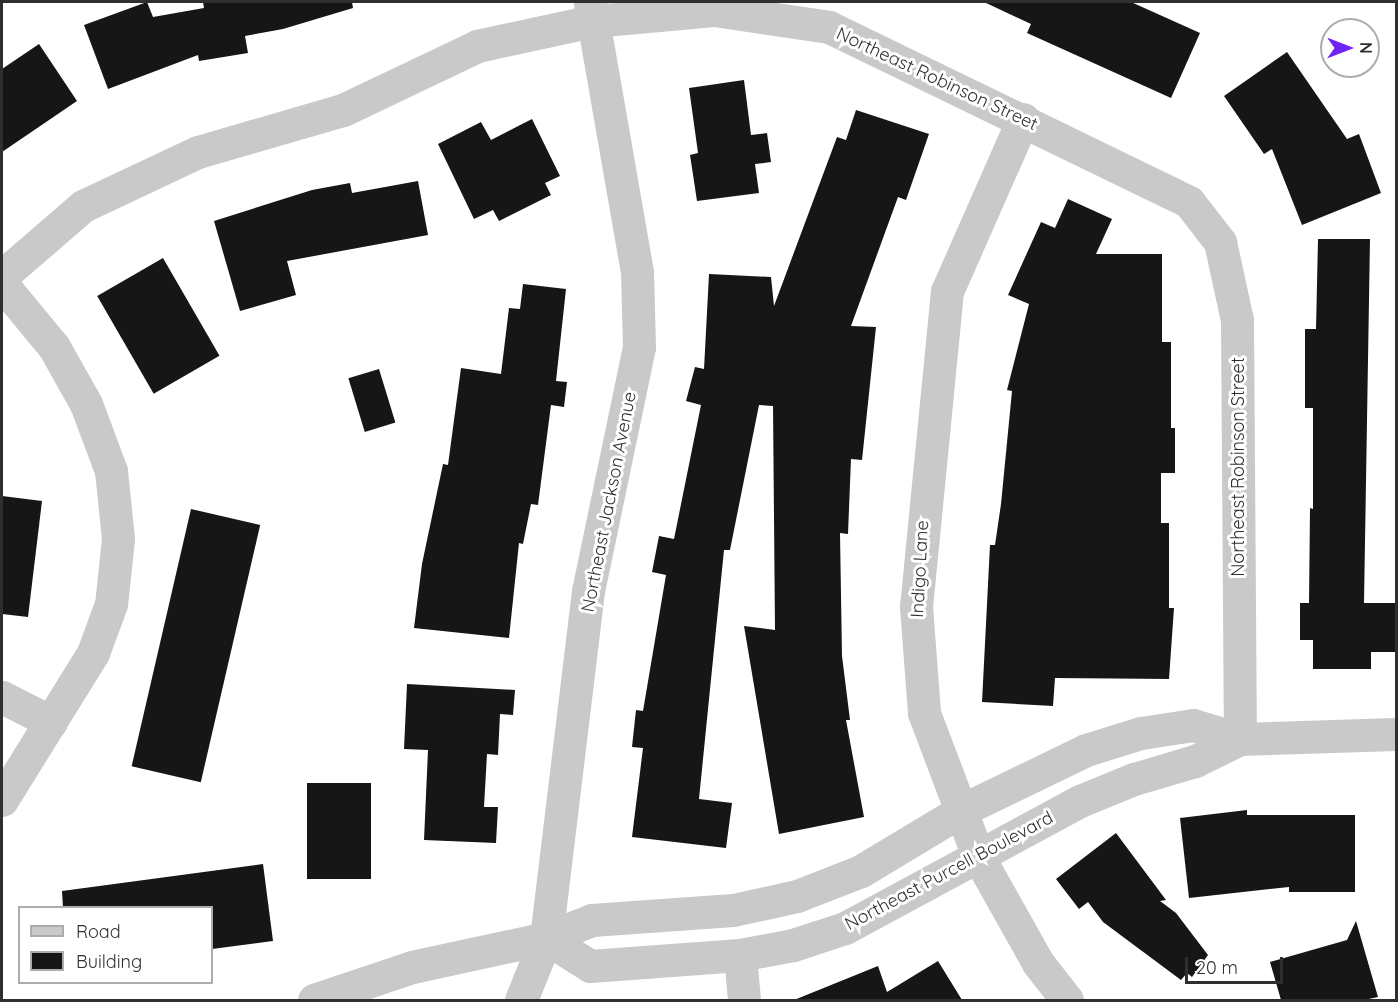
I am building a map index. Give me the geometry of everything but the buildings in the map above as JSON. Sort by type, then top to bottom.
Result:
[{"type":"street","name":"Northeast Robinson Street","points":[[2,276],[83,206],[198,152],[343,110],[477,46],[591,11],[714,10],[829,27],[1023,118],[1189,202],[1220,242],[1237,320],[1240,739]]},
{"type":"street","name":"Northeast Jackson Avenue","points":[[521,1000],[546,938],[588,591],[639,347],[637,272],[591,11]]},
{"type":"street","name":"Indigo Lane","points":[[1023,118],[947,291],[929,449],[916,606],[924,714],[963,810],[978,856],[1038,963],[1067,1000]]},
{"type":"street","points":[[2,284],[54,348],[86,404],[111,471],[118,539],[111,604],[93,653],[2,800]]},
{"type":"street","points":[[2,697],[51,722]]},
{"type":"street","name":"Northeast Purcell Boulevard","points":[[314,1000],[412,967],[546,938],[591,920],[733,910],[797,896],[861,871],[963,810],[1086,750],[1141,733],[1193,725],[1240,739],[1396,734]]},
{"type":"street","name":"Northeast Purcell Boulevard","points":[[546,938],[590,966],[740,955],[793,945],[845,927],[1080,801],[1134,779],[1195,761],[1240,739]]},
{"type":"street","points":[[740,955],[744,1000]]}]
